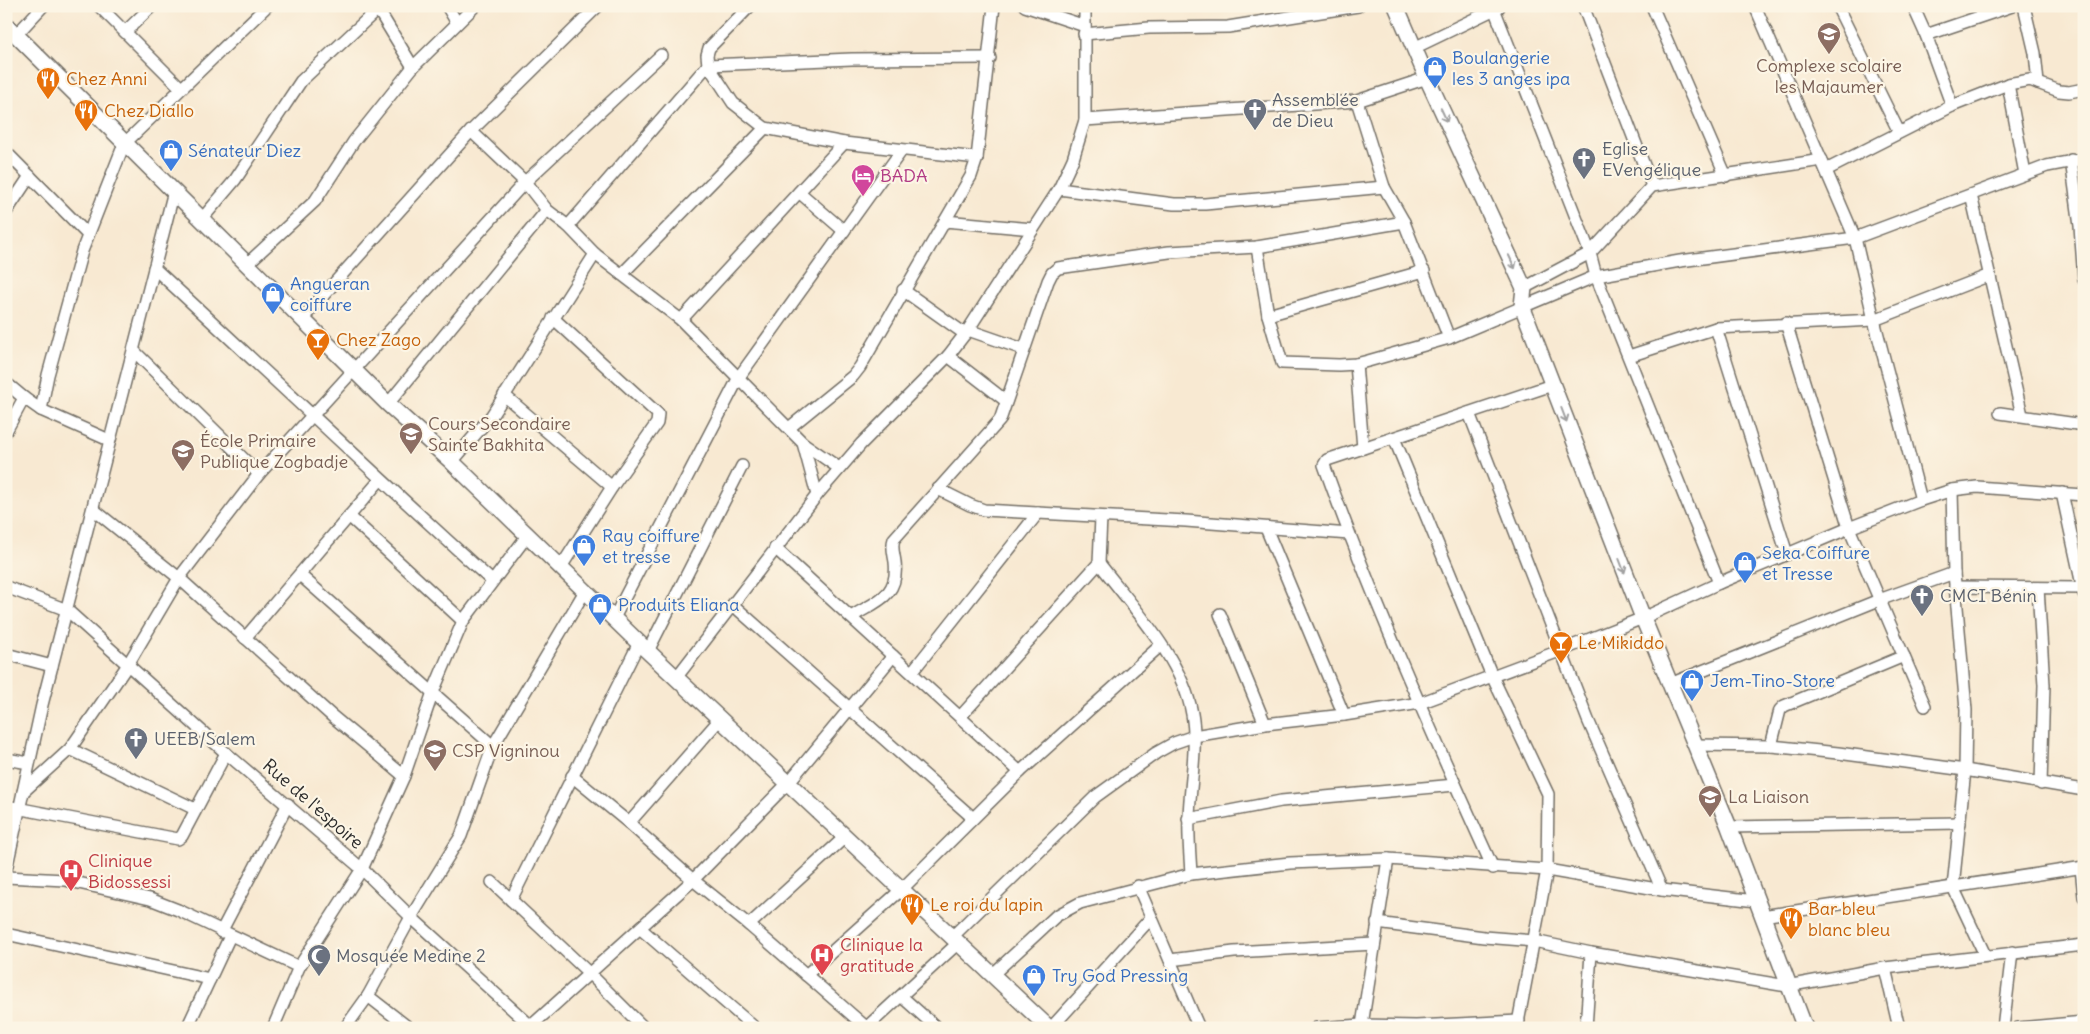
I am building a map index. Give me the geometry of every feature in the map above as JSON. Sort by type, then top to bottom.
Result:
[{"type":"main road","points":[[1396,6],[1427,78],[1524,288],[1522,306],[1642,618],[1729,827],[1787,986],[1805,1028]]},
{"type":"main road","points":[[11,30],[352,370],[452,462],[527,536],[846,836],[954,941],[1050,1028]]},
{"type":"street","points":[[11,30],[43,6]]},
{"type":"street","points":[[99,6],[181,88]]},
{"type":"street","points":[[125,32],[152,6]]},
{"type":"street","points":[[41,410],[87,234],[124,144],[267,6]]},
{"type":"street","points":[[447,6],[456,23]]},
{"type":"street","points":[[247,264],[315,201],[354,141],[413,67],[475,6]]},
{"type":"street","points":[[302,319],[471,131],[598,6]]},
{"type":"street","points":[[750,6],[709,48],[707,55],[708,65],[733,103],[765,128],[844,143],[978,158]]},
{"type":"street","points":[[789,428],[853,376],[860,367],[903,290],[971,176],[978,158],[994,6]]},
{"type":"street","points":[[1025,6],[1085,30],[1228,26],[1358,6]]},
{"type":"street","points":[[676,678],[775,548],[839,468],[948,356],[967,332],[1059,189],[1073,159],[1085,120],[1085,6]]},
{"type":"street","points":[[1583,6],[1652,186]]},
{"type":"street","points":[[1652,6],[1726,176]]},
{"type":"street","points":[[1755,6],[1855,238],[1874,320],[1921,500]]},
{"type":"street","points":[[1837,6],[1899,132]]},
{"type":"street","points":[[1913,6],[1926,35],[1952,106]]},
{"type":"street","points":[[1926,35],[2012,6]]},
{"type":"street","points":[[2024,6],[2035,53],[2038,83]]},
{"type":"street","points":[[1414,48],[1496,7],[1590,253],[1596,276],[1719,582]]},
{"type":"street","points":[[202,219],[235,180],[302,81],[377,8],[413,67]]},
{"type":"street","points":[[23,792],[70,749],[127,666],[179,578],[259,474],[314,416],[352,370],[525,182],[661,55]]},
{"type":"street","points":[[568,226],[708,65],[990,58]]},
{"type":"street","points":[[1085,120],[1357,101],[1427,78]]},
{"type":"street","points":[[1524,288],[1590,253],[1652,186],[1824,165],[1952,106],[2021,80],[2030,80],[2059,91],[2069,92],[2084,89]]},
{"type":"street","points":[[2008,84],[2025,174]]},
{"type":"street","points":[[1357,101],[1384,187],[1404,222],[1450,338]]},
{"type":"street","points":[[622,274],[765,128]]},
{"type":"street","points":[[471,131],[525,182],[547,210],[568,226],[595,254],[681,320],[803,443],[839,468]]},
{"type":"street","points":[[681,320],[844,143]]},
{"type":"street","points":[[614,618],[739,377],[902,150]]},
{"type":"street","points":[[6,152],[87,234]]},
{"type":"street","points":[[1256,247],[1268,315],[1282,363],[1356,364],[1450,338],[1596,276],[1680,261],[1855,238],[2025,174],[2071,160],[2084,159]]},
{"type":"street","points":[[2071,160],[2082,226],[2084,280]]},
{"type":"street","points":[[6,212],[30,176]]},
{"type":"street","points":[[1059,189],[1174,204],[1205,204],[1384,187]]},
{"type":"street","points":[[6,870],[52,666],[174,191]]},
{"type":"street","points":[[799,192],[844,231]]},
{"type":"street","points":[[1971,195],[2022,415]]},
{"type":"street","points":[[388,404],[547,210]]},
{"type":"street","points":[[945,221],[1033,229]]},
{"type":"street","points":[[850,617],[878,600],[893,588],[896,572],[892,547],[894,539],[1000,420],[1023,349],[1052,272],[1058,268],[1169,252],[1256,247],[1404,222]]},
{"type":"street","points":[[452,462],[492,415],[595,254]]},
{"type":"street","points":[[154,268],[314,416],[380,480],[492,581]]},
{"type":"street","points":[[1268,315],[1424,271]]},
{"type":"street","points":[[1629,356],[1716,328],[1874,320],[1990,275]]},
{"type":"street","points":[[903,290],[967,332],[1023,349]]},
{"type":"street","points":[[553,318],[658,412],[657,423],[612,487],[561,567]]},
{"type":"street","points":[[1786,323],[1849,528],[1925,706]]},
{"type":"street","points":[[1716,328],[1786,554]]},
{"type":"street","points":[[134,351],[259,474]]},
{"type":"street","points":[[948,356],[1006,401]]},
{"type":"street","points":[[1356,364],[1363,448]]},
{"type":"street","points":[[6,382],[41,410],[109,440]]},
{"type":"street","points":[[1493,868],[1455,785],[1349,534],[1324,465],[1326,460],[1552,385]]},
{"type":"street","points":[[504,395],[612,487]]},
{"type":"street","points":[[6,431],[24,398]]},
{"type":"street","points":[[1468,413],[1588,720],[1662,890]]},
{"type":"street","points":[[2000,413],[2084,425]]},
{"type":"street","points":[[1316,1028],[1518,1024],[1547,870],[1548,794],[1492,676],[1394,438]]},
{"type":"street","points":[[803,443],[817,495]]},
{"type":"street","points":[[511,900],[572,776],[742,466]]},
{"type":"street","points":[[245,638],[380,480]]},
{"type":"street","points":[[572,776],[866,1028],[901,996],[1095,797],[1156,753],[1174,743],[1194,736],[1265,724],[1344,715],[1420,703],[1642,618],[1719,582],[1786,554],[1921,500],[1952,490],[1977,487],[2084,495]]},
{"type":"street","points":[[938,489],[976,508],[1102,518],[1186,521],[1349,534]]},
{"type":"street","points":[[1952,490],[1954,573],[1964,678],[1966,770],[1953,887],[1985,955]]},
{"type":"street","points":[[1955,587],[2038,588],[2083,591],[2062,493]]},
{"type":"street","points":[[93,509],[179,578],[332,716],[404,776]]},
{"type":"street","points":[[912,672],[1038,513]]},
{"type":"street","points":[[349,516],[463,621]]},
{"type":"street","points":[[960,717],[1099,563],[1102,518]]},
{"type":"street","points":[[1266,528],[1344,715]]},
{"type":"street","points":[[273,1028],[299,967],[362,869],[404,776],[433,692],[463,621],[527,536]]},
{"type":"street","points":[[775,548],[1020,772]]},
{"type":"street","points":[[1099,563],[1160,644],[1181,677],[1192,714],[1194,736],[1188,819],[1191,874]]},
{"type":"street","points":[[1670,684],[1879,600],[1954,573]]},
{"type":"street","points":[[300,575],[493,746]]},
{"type":"street","points":[[6,587],[67,610]]},
{"type":"street","points":[[2038,588],[2044,684],[2041,784]]},
{"type":"street","points":[[345,1028],[368,996],[410,917],[460,836],[493,746],[586,591]]},
{"type":"street","points":[[732,605],[973,818]]},
{"type":"street","name":"Rue de l'espoire","points":[[67,610],[127,666],[226,753],[362,869],[410,917],[532,1027]]},
{"type":"street","points":[[1220,614],[1265,724]]},
{"type":"street","points":[[806,975],[901,890],[1020,772],[1160,644]]},
{"type":"street","points":[[6,654],[52,666]]},
{"type":"street","points":[[532,1027],[693,880],[789,782],[893,656]]},
{"type":"street","points":[[1771,746],[1780,710],[1784,706],[1904,656]]},
{"type":"street","points":[[629,823],[721,718]]},
{"type":"street","points":[[1695,745],[1771,746],[1966,770],[2084,790]]},
{"type":"street","points":[[70,749],[195,809]]},
{"type":"street","points":[[6,806],[176,839],[182,836],[226,753]]},
{"type":"street","points":[[6,759],[29,763]]},
{"type":"street","points":[[1188,819],[1281,801],[1455,785]]},
{"type":"street","points":[[187,1028],[210,979],[226,934],[288,804]]},
{"type":"street","points":[[1729,827],[1960,823]]},
{"type":"street","points":[[748,925],[846,836]]},
{"type":"street","points":[[992,975],[1041,929],[1068,908],[1138,886],[1191,874],[1290,863],[1388,859],[1493,868],[1547,870],[1662,890],[1756,901]]},
{"type":"street","points":[[1362,1026],[1388,859]]},
{"type":"street","points":[[1762,916],[2082,868],[2084,898]]},
{"type":"street","points":[[6,877],[65,880],[150,899],[178,910],[299,967]]},
{"type":"street","points":[[492,882],[590,974],[644,1028]]},
{"type":"street","points":[[1138,886],[1199,1028]]},
{"type":"street","points":[[1050,1028],[1151,918]]},
{"type":"street","points":[[1377,923],[1484,937],[1534,941],[1591,953],[1787,986],[1884,968],[2084,945]]},
{"type":"street","points":[[641,929],[755,1028]]},
{"type":"street","points":[[6,934],[210,979]]},
{"type":"street","points":[[1170,960],[1252,951],[1374,944]]},
{"type":"street","points":[[2003,1028],[2012,952]]},
{"type":"street","points":[[1586,1028],[1591,953]]},
{"type":"street","points":[[1884,968],[1899,1028]]},
{"type":"street","points":[[368,996],[409,1028]]},
{"type":"street","points":[[901,996],[937,1028]]},
{"type":"street","points":[[2018,1028],[2084,1022]]},
{"type":"place","name":"Complexe scolaire les Majaumer","points":[[1829,55]]},
{"type":"place","name":"Boulangerie les 3 anges ipa","points":[[1435,89]]},
{"type":"place","name":"Chez Anni","points":[[48,100]]},
{"type":"place","name":"Assemblée de Dieu","points":[[1255,131]]},
{"type":"place","name":"Chez Diallo","points":[[86,132]]},
{"type":"place","name":"Sénateur Diez","points":[[171,172]]},
{"type":"place","name":"Eglise EVengélique","points":[[1584,180]]},
{"type":"place","name":"BADA","points":[[863,197]]},
{"type":"place","name":"Angueran coiffure","points":[[273,315]]},
{"type":"place","name":"Chez Zago","points":[[318,361]]},
{"type":"place","name":"Cours Secondaire Sainte Bakhita","points":[[411,455]]},
{"type":"place","name":"École Primaire Publique Zogbadje","points":[[183,472]]},
{"type":"place","name":"Ray coiffure et tresse","points":[[584,567]]},
{"type":"place","name":"Seka Coiffure et Tresse","points":[[1745,584]]},
{"type":"place","name":"CMCI Bénin","points":[[1922,617]]},
{"type":"place","name":"Produits Eliana","points":[[600,626]]},
{"type":"place","name":"Le Mikiddo","points":[[1561,664]]},
{"type":"place","name":"Jem-Tino-Store","points":[[1692,702]]},
{"type":"place","name":"UEEB/Salem","points":[[136,760]]},
{"type":"place","name":"CSP Vigninou","points":[[435,772]]},
{"type":"place","name":"La Liaison","points":[[1710,818]]},
{"type":"place","name":"Clinique Bidossessi","points":[[71,892]]},
{"type":"place","name":"Le roi du lapin","points":[[912,926]]},
{"type":"place","name":"Bar bleu blanc bleu","points":[[1791,940]]},
{"type":"place","name":"Clinique la gratitude","points":[[822,976]]},
{"type":"place","name":"Mosquée Medine 2","points":[[319,977]]},
{"type":"place","name":"Try God Pressing","points":[[1034,997]]}]
